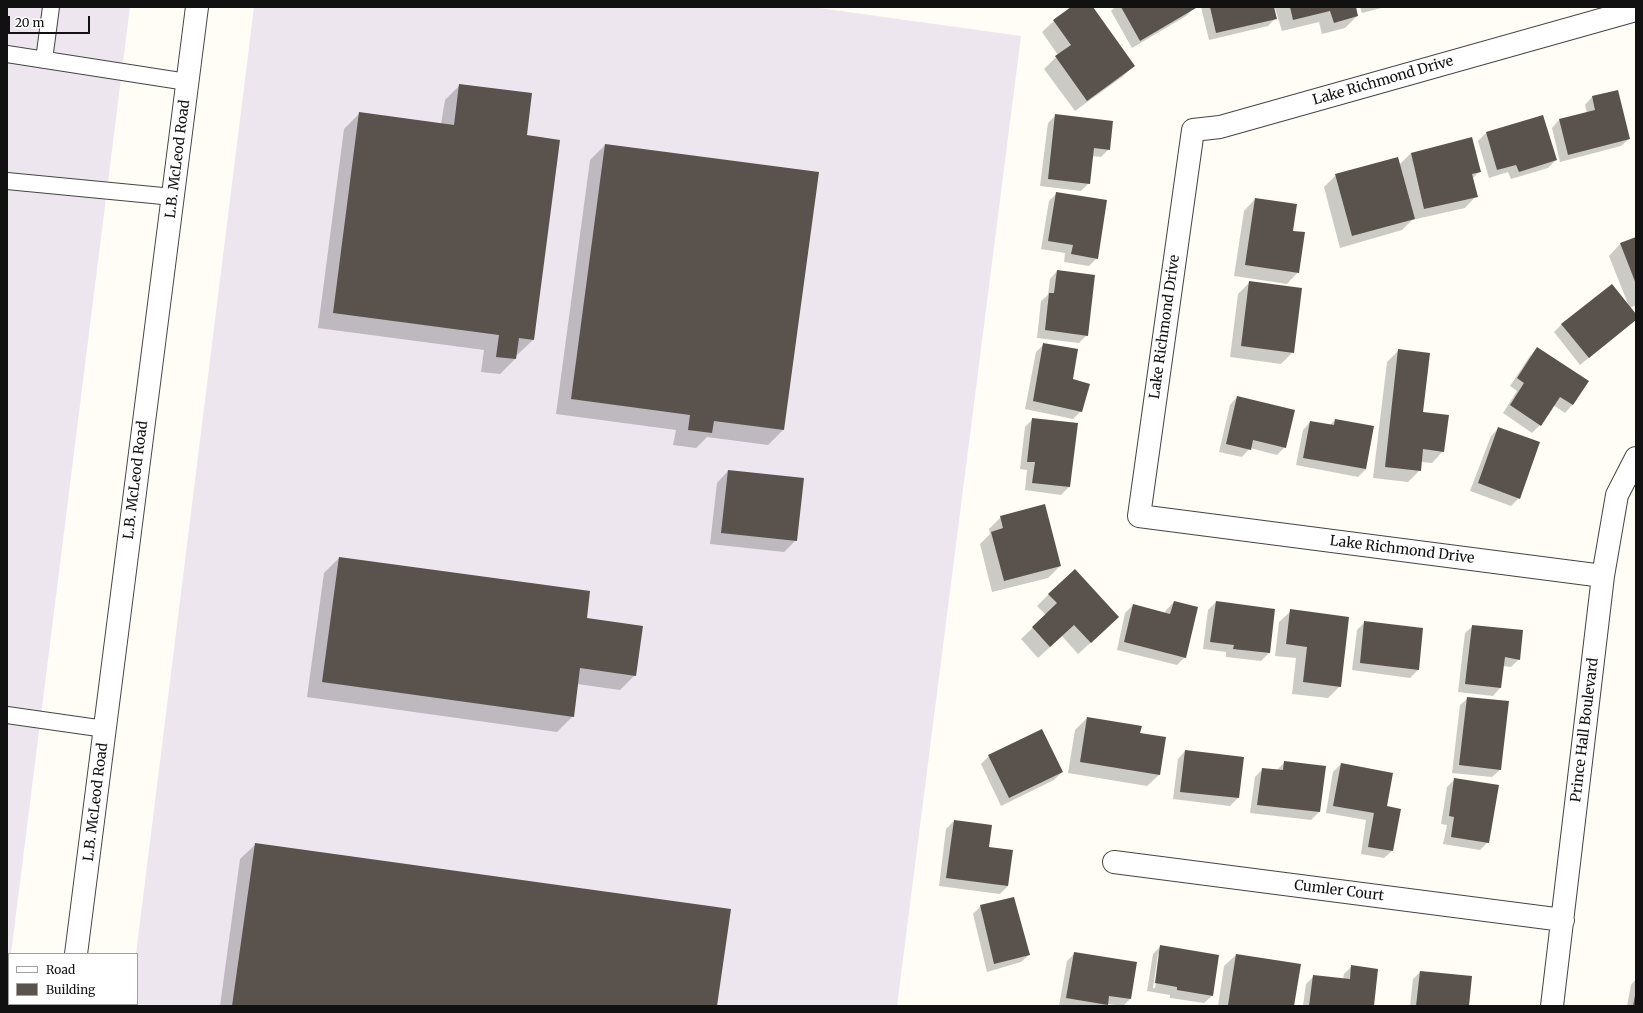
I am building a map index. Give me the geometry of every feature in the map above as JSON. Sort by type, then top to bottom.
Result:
[{"type":"street","name":"L.B. McLeod Road","points":[[76,953],[197,7]]},
{"type":"street","name":"Lake Richmond Drive","points":[[1603,576],[1139,516],[1193,130],[1220,127],[1636,10]]},
{"type":"street","name":"Prince Hall Boulevard","points":[[1552,1006],[1603,576],[1617,495],[1636,458]]},
{"type":"street","name":"Cumler Court","points":[[1114,862],[1563,920]]},
{"type":"lane","points":[[44,60],[51,7]]},
{"type":"lane","points":[[7,54],[187,82]]},
{"type":"lane","points":[[7,181],[173,197]]},
{"type":"lane","points":[[7,715],[105,729]]},
{"type":"shaded area","points":[[7,7],[130,7],[11,953],[8,953],[7,983]]},
{"type":"shaded area","points":[[254,7],[812,7],[1021,36],[897,1006],[130,1006],[138,1005],[138,953],[136,953]]},
{"type":"building","points":[[1071,7],[1093,7],[1135,66],[1087,101],[1055,56],[1071,45],[1053,20]]},
{"type":"building","points":[[1121,7],[1195,7],[1196,8],[1140,41]]},
{"type":"building","points":[[1210,7],[1274,7],[1277,19],[1216,33]]},
{"type":"building","points":[[1290,7],[1356,7],[1358,16],[1334,23],[1330,11],[1293,20]]},
{"type":"building","points":[[459,84],[532,93],[527,135],[560,140],[534,340],[519,338],[516,359],[496,357],[499,335],[333,313],[359,112],[454,125]]},
{"type":"building","points":[[1618,90],[1630,139],[1568,155],[1559,119],[1595,110],[1592,96]]},
{"type":"building","points":[[1055,114],[1113,121],[1110,150],[1094,148],[1090,184],[1048,179]]},
{"type":"building","points":[[1543,115],[1557,160],[1519,172],[1516,165],[1497,170],[1486,132]]},
{"type":"building","points":[[1472,137],[1481,172],[1472,174],[1478,197],[1424,209],[1411,153]]},
{"type":"building","points":[[605,144],[819,172],[784,430],[714,421],[712,433],[688,430],[690,415],[571,399]]},
{"type":"building","points":[[1398,157],[1415,219],[1352,236],[1335,174]]},
{"type":"building","points":[[1056,192],[1107,200],[1098,259],[1071,254],[1073,245],[1048,241]]},
{"type":"building","points":[[1255,198],[1297,204],[1293,231],[1305,232],[1299,273],[1245,265]]},
{"type":"building","points":[[1636,237],[1636,284],[1620,243]]},
{"type":"building","points":[[1057,270],[1095,275],[1088,336],[1045,330],[1049,293],[1054,293]]},
{"type":"building","points":[[1249,281],[1302,288],[1294,353],[1241,346]]},
{"type":"building","points":[[1612,284],[1636,314],[1636,320],[1589,358],[1561,324]]},
{"type":"building","points":[[1043,343],[1078,349],[1073,379],[1090,384],[1082,412],[1033,401]]},
{"type":"building","points":[[1537,347],[1589,381],[1573,405],[1560,397],[1541,426],[1510,405],[1524,383],[1517,378]]},
{"type":"building","points":[[1398,349],[1430,353],[1423,412],[1449,415],[1444,452],[1423,449],[1421,471],[1385,467]]},
{"type":"building","points":[[1237,396],[1295,410],[1286,448],[1253,440],[1251,450],[1226,444]]},
{"type":"building","points":[[1032,418],[1078,423],[1070,487],[1032,483],[1035,462],[1027,462]]},
{"type":"building","points":[[1335,419],[1374,426],[1366,469],[1303,458],[1310,421],[1334,425]]},
{"type":"building","points":[[1498,427],[1540,442],[1520,499],[1478,483]]},
{"type":"building","points":[[728,470],[804,478],[797,541],[721,533]]},
{"type":"building","points":[[1045,504],[1061,566],[1004,581],[991,532],[1003,528],[1000,516]]},
{"type":"building","points":[[339,557],[590,591],[587,618],[643,626],[636,676],[580,668],[574,717],[322,682]]},
{"type":"building","points":[[1075,569],[1119,617],[1091,643],[1074,625],[1050,647],[1032,627],[1057,603],[1048,594]]},
{"type":"building","points":[[1174,601],[1198,607],[1186,658],[1124,642],[1133,604],[1170,614]]},
{"type":"building","points":[[1216,601],[1275,609],[1270,653],[1233,649],[1234,645],[1210,642]]},
{"type":"building","points":[[1290,609],[1349,617],[1341,687],[1303,682],[1307,647],[1286,644]]},
{"type":"building","points":[[1364,621],[1423,628],[1419,670],[1360,663]]},
{"type":"building","points":[[1472,625],[1523,630],[1520,660],[1505,657],[1501,688],[1465,684]]},
{"type":"building","points":[[1467,697],[1509,701],[1501,770],[1459,765]]},
{"type":"building","points":[[1087,717],[1142,726],[1140,733],[1166,737],[1160,775],[1080,762]]},
{"type":"building","points":[[1042,729],[1063,772],[1009,798],[988,755]]},
{"type":"building","points":[[1185,750],[1244,757],[1239,798],[1180,792]]},
{"type":"building","points":[[1284,761],[1326,766],[1320,812],[1257,805],[1262,768],[1283,770]]},
{"type":"building","points":[[1341,763],[1393,773],[1387,806],[1401,809],[1393,851],[1368,847],[1374,813],[1333,806]]},
{"type":"building","points":[[1454,778],[1499,785],[1489,843],[1451,837],[1454,817],[1449,816]]},
{"type":"building","points":[[954,820],[992,825],[989,847],[1013,850],[1008,886],[946,878]]},
{"type":"building","points":[[255,843],[731,909],[717,1006],[232,1006]]},
{"type":"building","points":[[1014,897],[1030,955],[994,964],[980,905]]},
{"type":"building","points":[[1160,945],[1219,955],[1213,996],[1177,990],[1177,987],[1155,983]]},
{"type":"building","points":[[1074,952],[1137,962],[1131,999],[1109,996],[1108,1005],[1066,998]]},
{"type":"building","points":[[1236,954],[1301,964],[1294,1006],[1228,1005]]},
{"type":"building","points":[[1351,965],[1378,969],[1374,1006],[1309,1006],[1313,975],[1350,979]]},
{"type":"building","points":[[1420,971],[1472,976],[1469,1006],[1416,1006]]},
{"type":"building","points":[[1635,995],[1636,1006],[1633,1006]]}]
